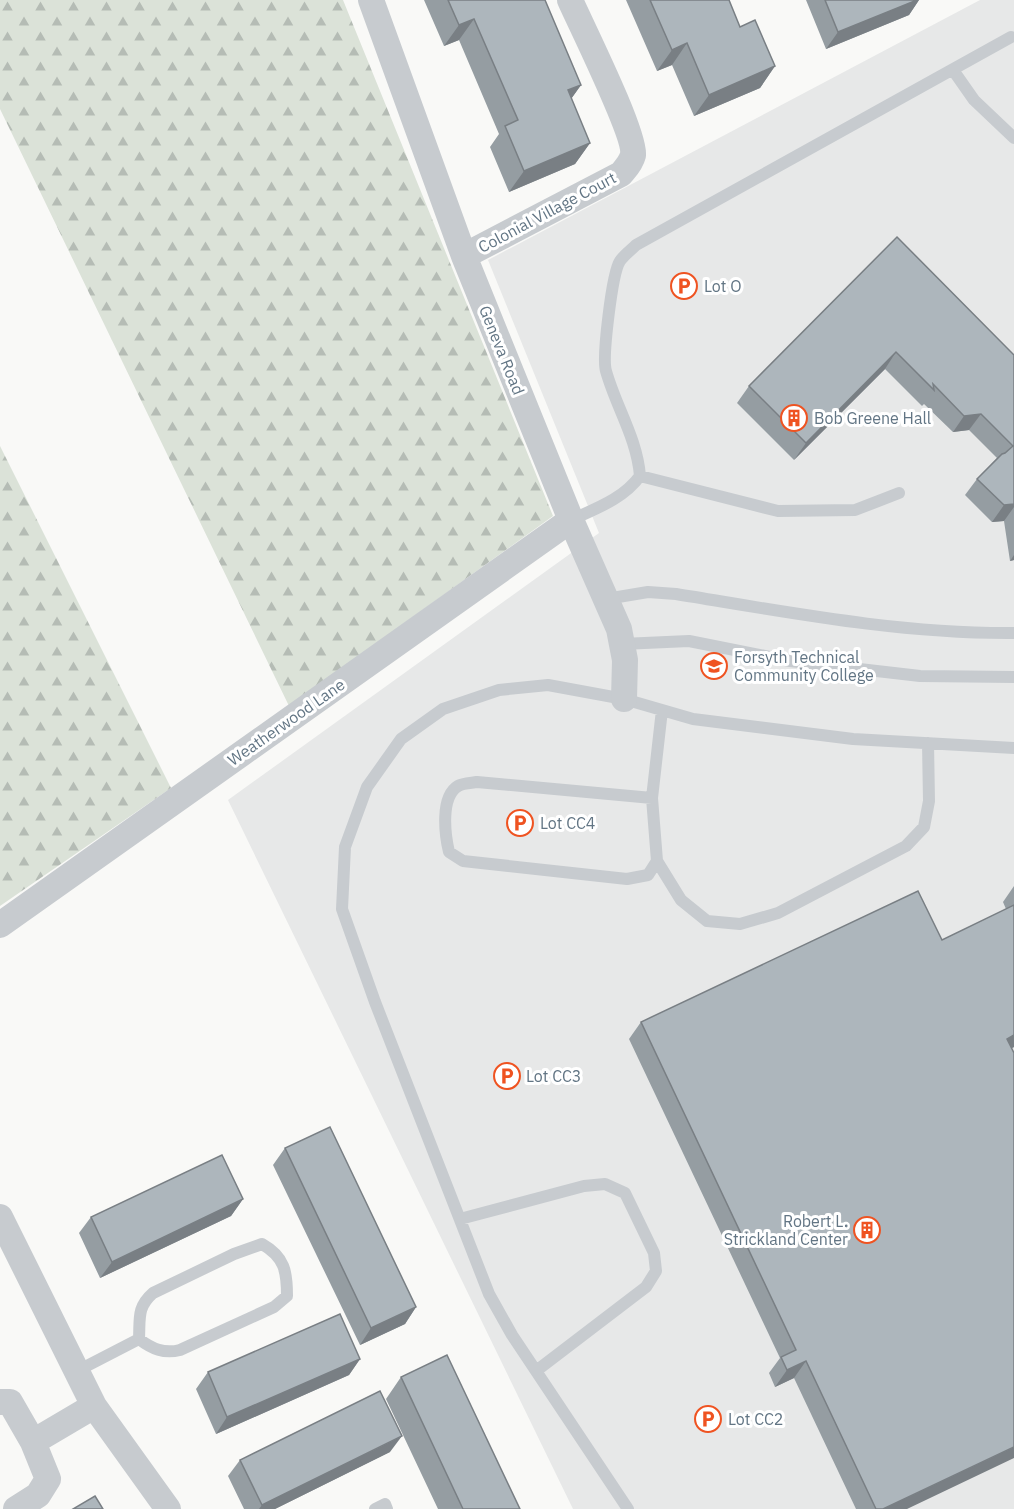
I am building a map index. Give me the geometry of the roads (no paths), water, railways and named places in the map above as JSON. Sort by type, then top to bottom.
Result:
[{"type":"street","name":"Geneva Road","points":[[370,0],[464,256],[571,520],[619,629],[625,660],[624,699]]},
{"type":"street","name":"Colonial Village Court","points":[[464,256],[621,174],[629,165],[633,153],[627,129],[570,0]]},
{"type":"street","name":"Weatherwood Lane","points":[[0,925],[571,520]]},
{"type":"street","points":[[0,1217],[94,1406],[168,1509]]},
{"type":"street","points":[[0,1402],[10,1402],[33,1442],[48,1479],[38,1495],[16,1509]]},
{"type":"street","points":[[33,1442],[94,1406]]},
{"type":"lane","points":[[571,520],[607,504],[630,489],[640,476],[638,458],[627,424],[605,368],[612,285],[619,262],[636,245],[1011,37]]},
{"type":"lane","points":[[953,70],[975,100],[1014,138]]},
{"type":"lane","points":[[640,476],[778,511],[855,510],[899,493]]},
{"type":"lane","points":[[606,599],[648,592],[676,594],[841,620],[974,633],[1014,633]]},
{"type":"lane","points":[[622,644],[689,641],[790,661],[920,676],[1014,677]]},
{"type":"lane","points":[[628,1509],[512,1335],[489,1294],[371,992],[342,909],[345,847],[367,787],[401,739],[443,709],[499,690],[548,685],[624,699],[693,719],[842,737],[1014,748]]},
{"type":"lane","points":[[662,710],[652,798],[657,861],[681,900],[707,921],[740,924],[778,913],[906,846],[924,827],[929,801],[928,743]]},
{"type":"lane","points":[[652,798],[477,782],[459,786],[448,798],[444,835],[449,852],[463,861],[627,879],[648,875],[657,861]]},
{"type":"lane","points":[[460,1219],[584,1186],[605,1184],[625,1193],[654,1253],[656,1271],[646,1287],[536,1371]]},
{"type":"lane","points":[[262,1244],[274,1251],[283,1264],[287,1278],[287,1296],[274,1307],[170,1353],[150,1347],[139,1339],[143,1302],[153,1293],[262,1244]]},
{"type":"lane","points":[[77,1371],[139,1339]]},
{"type":"lane","points":[[375,1509],[385,1504],[387,1509]]},
{"type":"place","name":"Lot O","points":[[684,286]]},
{"type":"place","name":"Bob Greene Hall","points":[[794,418]]},
{"type":"place","name":"Forsyth Technical Community College","points":[[714,666]]},
{"type":"place","name":"Lot CC4","points":[[520,823]]},
{"type":"place","name":"Lot CC3","points":[[507,1076]]},
{"type":"place","name":"Robert L. Strickland Center","points":[[867,1230]]},
{"type":"place","name":"Lot CC2","points":[[708,1419]]}]
